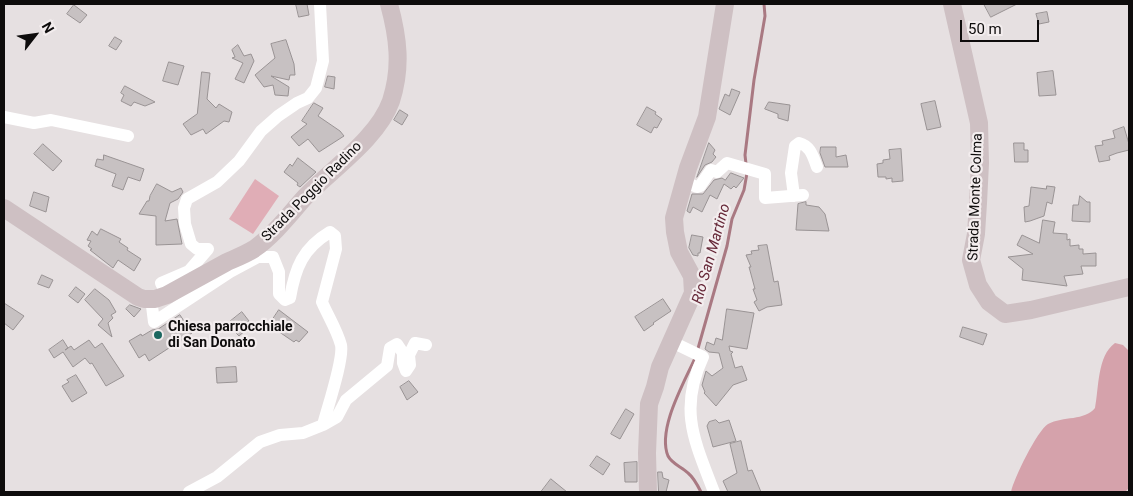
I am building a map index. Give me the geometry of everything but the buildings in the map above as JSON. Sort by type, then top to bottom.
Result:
[{"type":"street","points":[[166,295],[161,283],[189,271],[208,249],[197,248],[191,244],[185,224],[184,208],[187,199],[217,182],[239,161],[261,131],[278,116],[308,98],[316,88],[323,61],[320,4]]},
{"type":"street","name":"Strada Poggio Radino","points":[[4,208],[138,297],[155,299],[230,266],[270,236],[306,197],[368,137],[382,120],[391,102],[396,82],[399,50],[389,4]]},
{"type":"street","points":[[648,492],[649,404],[660,367],[692,293],[692,276],[679,252],[674,218],[688,168],[707,117],[725,4]]},
{"type":"street","name":"Strada Monte Colma","points":[[952,4],[979,123],[978,204],[976,234],[971,260],[978,285],[989,302],[1005,314],[1031,310],[1129,287]]},
{"type":"street","points":[[4,117],[34,124],[51,120],[128,136]]},
{"type":"street","points":[[682,188],[687,183],[696,187],[700,186],[711,170],[717,172],[728,163],[765,174],[765,198],[798,196],[791,173],[795,146],[799,143],[806,144],[810,149],[817,167]]},
{"type":"street","points":[[152,306],[154,322],[230,266],[258,257],[273,257],[279,272],[279,294],[285,300],[290,298],[293,277],[304,254],[330,232],[335,236],[336,249],[322,302],[342,347],[336,379],[323,426]]},
{"type":"street","points":[[672,342],[703,357],[696,370],[689,416],[695,444],[714,492]]},
{"type":"street","points":[[189,492],[218,476],[260,442],[280,435],[302,433],[323,426],[337,417],[346,400],[387,366],[390,348],[397,344],[403,353],[403,364],[406,371],[410,365],[409,355],[415,343],[426,345]]},
{"type":"shaded area","points":[[255,179],[279,196],[253,234],[229,219]]},
{"type":"shaded area","points":[[1115,343],[1123,345],[1129,351],[1129,488],[1125,492],[1011,492],[1026,455],[1043,428],[1060,420],[1086,415],[1095,408],[1102,364],[1109,349]]},
{"type":"waterway","name":"Rio San Martino","points":[[746,164],[745,155],[754,80],[765,16],[764,4]]},
{"type":"waterway","name":"Rio San Martino","points":[[697,352],[727,246],[732,219],[744,190],[747,173]]},
{"type":"waterway","name":"Rio San Martino","points":[[695,358],[673,406],[666,433],[666,445],[670,459],[690,475],[701,492]]},
{"type":"place","name":"Chiesa parrocchiale di San Donato","points":[[158,335]]}]
